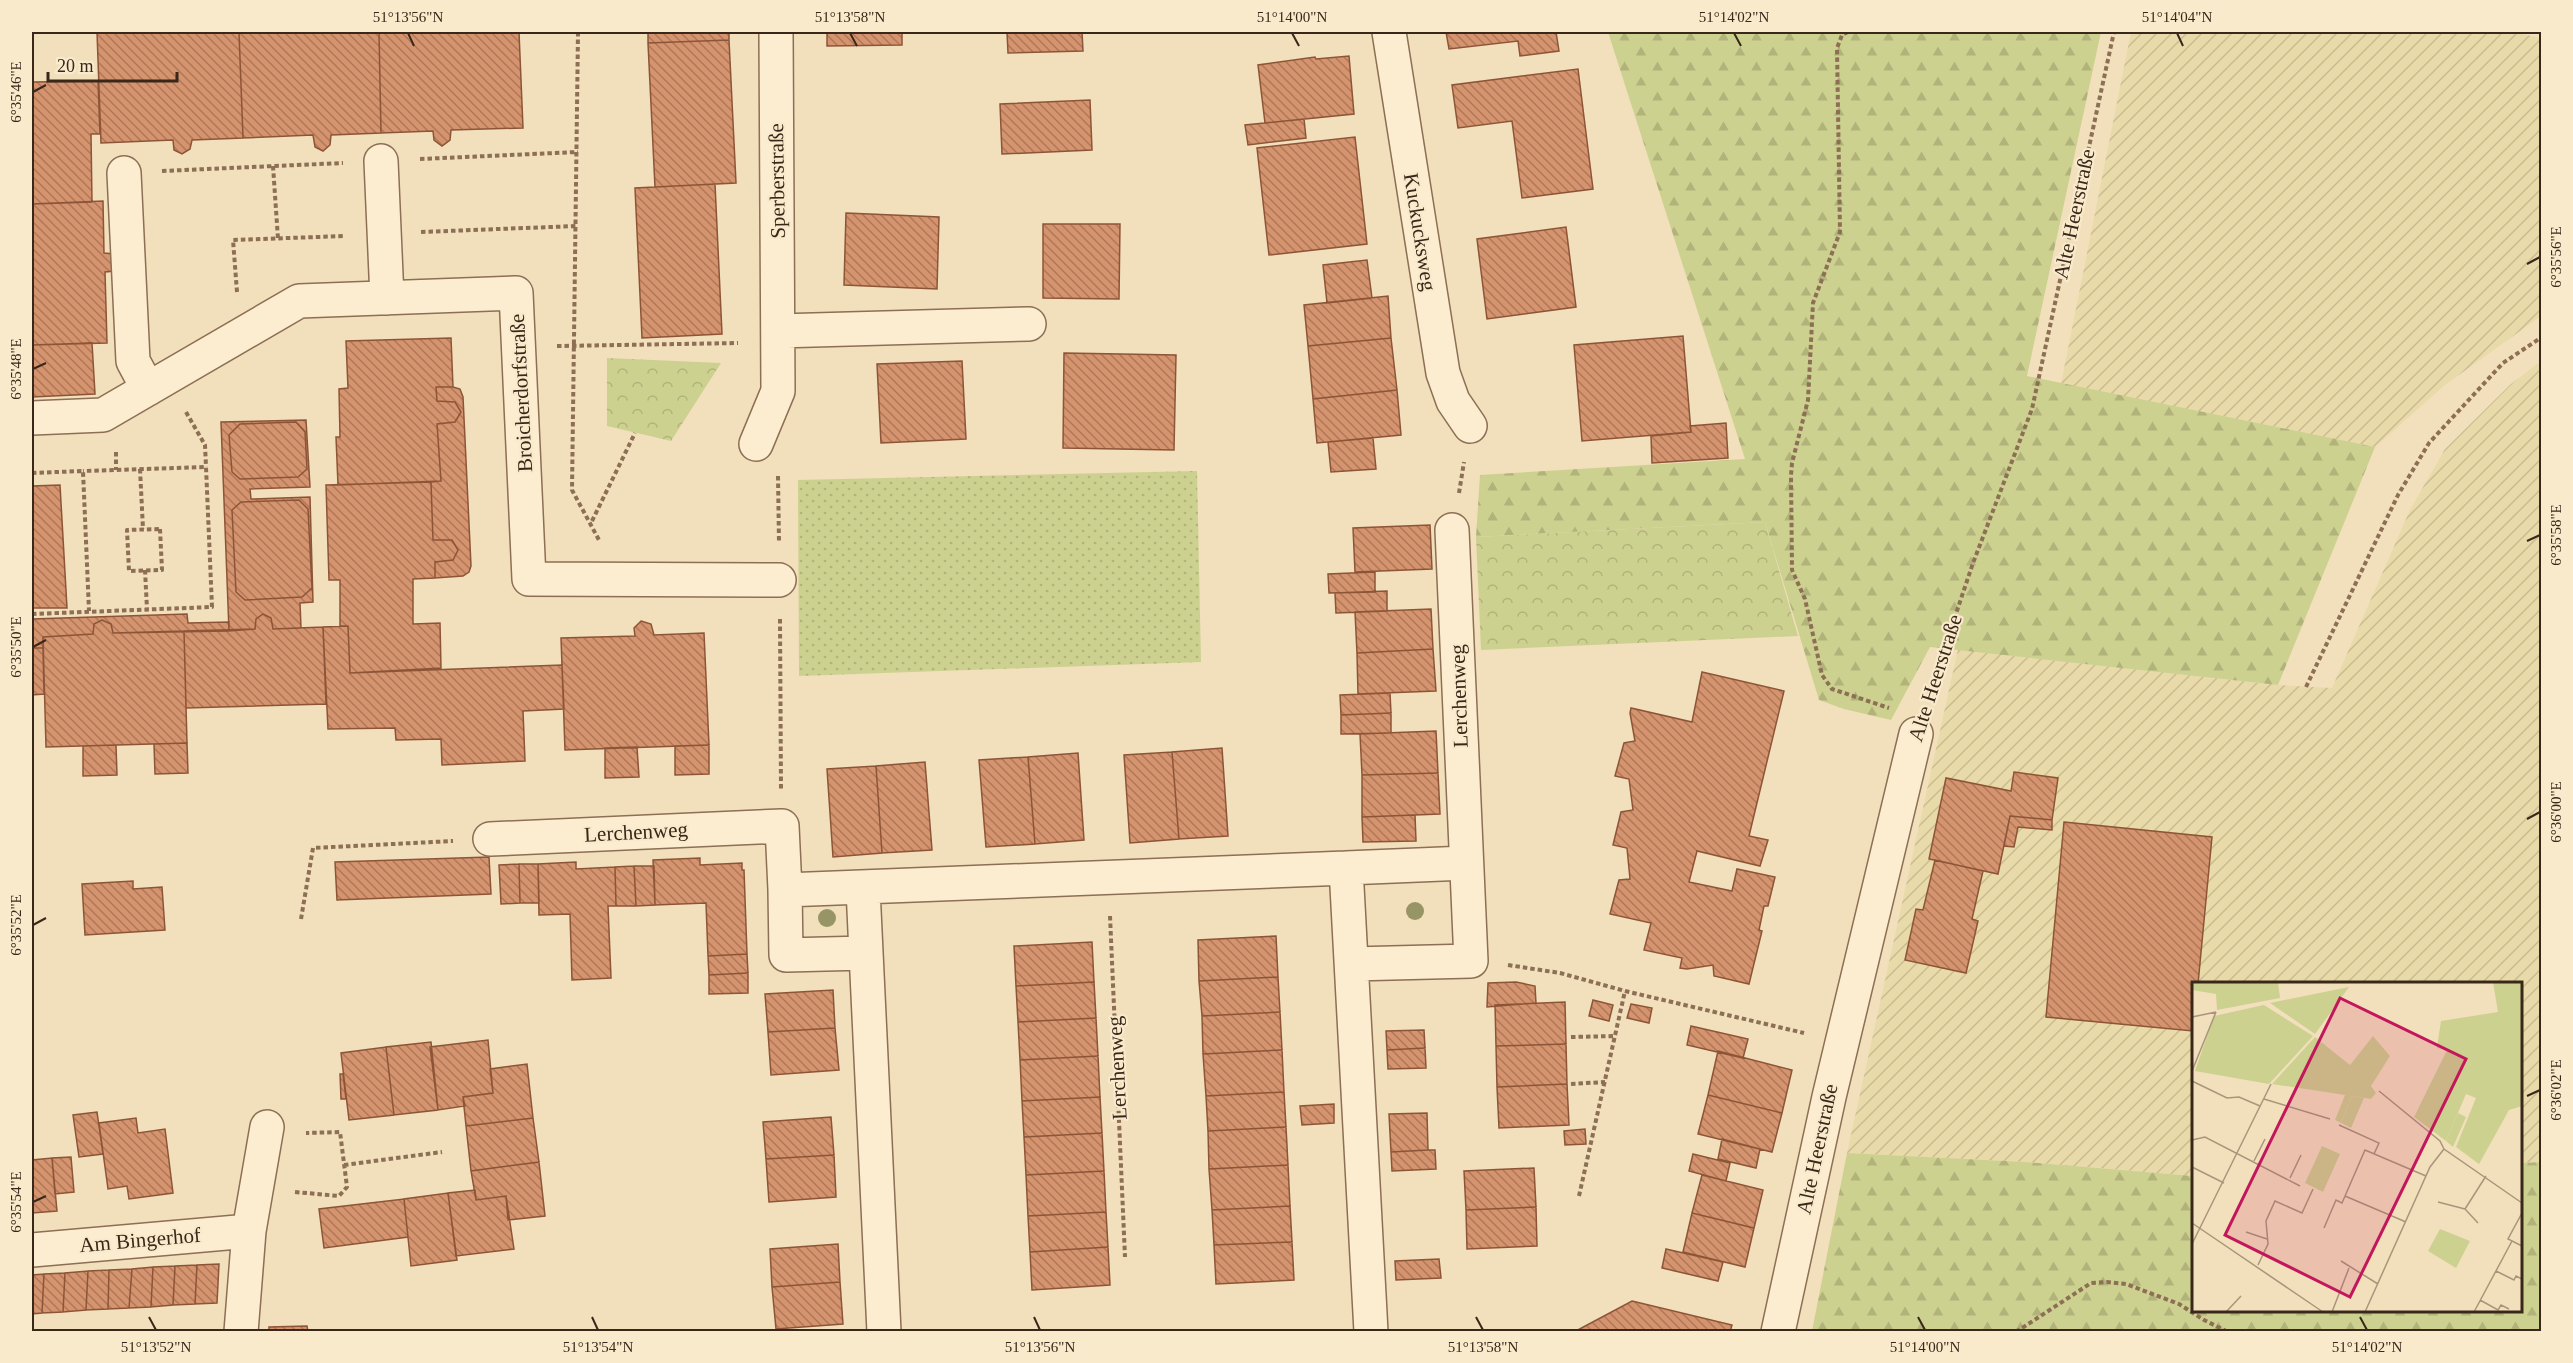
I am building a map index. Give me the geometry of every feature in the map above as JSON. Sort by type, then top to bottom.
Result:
[{"type":"street","name":"Sperberstraße","points":[[756,444],[778,391],[776,32]]},
{"type":"street","name":"Kuckucksweg","points":[[1389,32],[1443,373],[1453,401],[1470,426]]},
{"type":"street","points":[[381,161],[387,298]]},
{"type":"street","points":[[124,173],[133,361],[158,383]]},
{"type":"street","name":"Broicherdorfstraße","points":[[32,418],[103,415],[299,301],[516,293],[529,579],[779,580]]},
{"type":"street","points":[[778,337],[1029,324]]},
{"type":"street","name":"Lerchenweg","points":[[1452,530],[1471,961]]},
{"type":"street","name":"Alte Heerstraße","points":[[1778,1332],[1842,1042],[1916,734]]},
{"type":"street","points":[[782,826],[786,955],[865,953]]},
{"type":"street","name":"Lerchenweg","points":[[490,839],[782,826]]},
{"type":"street","points":[[785,890],[1108,879],[1466,862]]},
{"type":"street","points":[[1346,868],[1371,1332]]},
{"type":"street","points":[[863,889],[884,1332]]},
{"type":"street","points":[[1352,964],[1471,961]]},
{"type":"street","points":[[242,1332],[249,1231],[267,1127]]},
{"type":"street","name":"Am Bingerhof","points":[[32,1250],[249,1231]]},
{"type":"path","points":[[578,32],[572,490],[591,522],[601,545],[601,578]]},
{"type":"path","points":[[1848,32],[1842,35],[1837,48],[1840,232],[1817,290],[1811,315],[1808,400],[1792,463],[1792,570],[1805,599],[1822,675],[1832,689],[1892,709],[1916,734]]},
{"type":"path","name":"Alte Heerstraße","points":[[1916,734],[1973,563],[2032,409],[2114,32]]},
{"type":"path","points":[[273,166],[278,239]]},
{"type":"path","points":[[518,346],[575,346],[778,337]]},
{"type":"path","points":[[2306,687],[2397,495],[2429,442],[2503,363],[2541,337]]},
{"type":"path","points":[[32,614],[212,607],[205,445],[158,383]]},
{"type":"path","points":[[1452,530],[1470,426]]},
{"type":"path","points":[[591,522],[635,433]]},
{"type":"path","points":[[756,444],[779,478],[782,826]]},
{"type":"path","points":[[32,473],[206,466]]},
{"type":"path","points":[[140,469],[143,529]]},
{"type":"path","points":[[83,471],[89,612]]},
{"type":"path","points":[[160,529],[162,570],[145,570],[129,571],[127,530],[160,529]]},
{"type":"path","points":[[145,570],[147,609]]},
{"type":"path","points":[[301,919],[313,848],[490,839]]},
{"type":"path","name":"Lerchenweg","points":[[1108,879],[1125,1257]]},
{"type":"path","points":[[1471,961],[1560,973],[1625,991],[1842,1042]]},
{"type":"path","points":[[1579,1196],[1625,991]]},
{"type":"path","points":[[1571,1037],[1616,1036]]},
{"type":"path","points":[[1571,1084],[1605,1083]]},
{"type":"path","points":[[256,1189],[339,1196],[347,1187],[340,1132],[314,1134],[267,1127]]},
{"type":"path","points":[[344,1165],[442,1152]]},
{"type":"path","points":[[2016,1332],[2091,1283],[2107,1282],[2126,1284],[2179,1304],[2228,1332]]},
{"type":"shaded area","points":[[2131,32],[2512,32],[2541,38],[2541,316],[2445,385],[2375,447],[2061,384]]},
{"type":"shaded area","points":[[2541,361],[2541,1162],[2522,1163],[2522,982],[2192,982],[2192,1176],[2025,1162],[1847,1153],[1958,649],[2278,685],[2332,688],[2410,510],[2445,449],[2511,384]]},
{"type":"green space","points":[[1608,32],[2101,32],[2027,376],[2375,447],[2278,685],[1930,647],[1891,720],[1844,709],[1819,700],[1765,522],[1476,537],[1480,475],[1745,459]]},
{"type":"green space","points":[[607,358],[721,363],[671,441],[607,426]]},
{"type":"green space","points":[[1197,471],[1201,662],[799,676],[798,480]]},
{"type":"green space","points":[[1765,522],[1798,636],[1481,650],[1476,537]]},
{"type":"green space","points":[[1847,1153],[2025,1162],[2192,1176],[2192,1312],[2522,1312],[2522,1163],[2541,1162],[2541,1331],[1812,1331]]},
{"type":"building","points":[[97,32],[239,32],[243,138],[192,140],[190,149],[182,154],[174,150],[173,140],[101,143]]},
{"type":"building","points":[[239,32],[379,32],[381,133],[331,135],[330,145],[323,151],[315,147],[313,135],[243,138]]},
{"type":"building","points":[[379,32],[519,32],[523,128],[451,130],[450,140],[442,146],[434,140],[433,131],[381,133]]},
{"type":"building","points":[[648,32],[729,32],[729,40],[648,43]]},
{"type":"building","points":[[827,32],[902,32],[902,45],[827,46]]},
{"type":"building","points":[[1007,32],[1082,32],[1083,51],[1008,53]]},
{"type":"building","points":[[1446,32],[1556,32],[1559,51],[1520,56],[1518,41],[1449,49]]},
{"type":"building","points":[[729,40],[736,183],[655,187],[648,43]]},
{"type":"building","points":[[1349,56],[1354,114],[1265,123],[1258,65],[1315,57],[1316,59]]},
{"type":"building","points":[[1578,69],[1593,189],[1522,198],[1512,121],[1458,128],[1452,85]]},
{"type":"building","points":[[98,81],[100,134],[91,134],[92,202],[32,204],[32,82]]},
{"type":"building","points":[[1090,100],[1092,150],[1002,154],[1000,104]]},
{"type":"building","points":[[1304,119],[1306,138],[1248,145],[1245,125]]},
{"type":"building","points":[[1355,137],[1367,244],[1269,255],[1257,148]]},
{"type":"building","points":[[715,184],[722,334],[642,338],[635,188]]},
{"type":"building","points":[[103,201],[104,253],[115,254],[115,271],[105,272],[107,343],[32,345],[32,204]]},
{"type":"building","points":[[846,213],[939,217],[937,289],[844,285]]},
{"type":"building","points":[[1043,224],[1120,224],[1119,299],[1043,298]]},
{"type":"building","points":[[1566,227],[1576,307],[1487,319],[1477,239]]},
{"type":"building","points":[[1367,260],[1372,298],[1327,303],[1323,265]]},
{"type":"building","points":[[1388,296],[1391,338],[1308,346],[1304,305]]},
{"type":"building","points":[[1683,336],[1691,432],[1582,441],[1574,345]]},
{"type":"building","points":[[451,338],[453,387],[436,387],[437,401],[455,402],[461,412],[455,422],[437,424],[441,481],[338,485],[336,437],[340,437],[339,389],[348,388],[346,341]]},
{"type":"building","points":[[1391,338],[1397,390],[1313,399],[1308,346]]},
{"type":"building","points":[[92,343],[95,394],[32,397],[32,345]]},
{"type":"building","points":[[1064,353],[1176,355],[1174,450],[1063,448]]},
{"type":"building","points":[[962,361],[966,439],[881,443],[877,364]]},
{"type":"building","points":[[436,387],[460,389],[463,397],[471,566],[469,572],[463,576],[435,578],[435,562],[453,560],[458,550],[452,540],[433,540],[431,482],[441,481],[437,424],[455,422],[461,412],[455,402],[437,401]]},
{"type":"building","points":[[1397,390],[1401,435],[1317,443],[1313,399]]},
{"type":"building","points":[[306,420],[310,487],[250,489],[251,499],[310,497],[313,602],[300,603],[301,628],[273,629],[271,618],[263,614],[256,619],[255,629],[229,631],[221,422]]},
{"type":"building","points":[[296,422],[305,432],[307,469],[298,477],[240,479],[232,472],[229,435],[240,424]]},
{"type":"building","points":[[1726,423],[1728,458],[1652,463],[1651,436],[1691,432],[1690,426]]},
{"type":"building","points":[[1373,438],[1376,469],[1331,472],[1328,442]]},
{"type":"building","points":[[431,482],[433,540],[452,540],[458,550],[453,560],[435,562],[435,578],[413,579],[413,624],[440,623],[441,668],[350,673],[348,626],[340,626],[340,580],[329,580],[326,485]]},
{"type":"building","points":[[60,485],[67,608],[32,608],[32,486]]},
{"type":"building","points":[[299,500],[308,509],[312,588],[302,597],[245,600],[236,592],[232,510],[241,502]]},
{"type":"building","points":[[1430,525],[1432,569],[1355,572],[1353,528]]},
{"type":"building","points":[[1375,572],[1375,592],[1329,593],[1328,574]]},
{"type":"building","points":[[1387,591],[1387,611],[1336,613],[1335,593]]},
{"type":"building","points":[[1431,609],[1433,649],[1357,653],[1355,612]]},
{"type":"building","points":[[187,614],[188,623],[229,622],[229,631],[113,633],[111,624],[102,620],[94,624],[93,634],[43,637],[43,648],[32,648],[32,619]]},
{"type":"building","points":[[263,614],[271,618],[273,629],[323,627],[326,704],[186,708],[184,631],[255,629],[256,619]]},
{"type":"building","points":[[102,620],[111,624],[113,633],[184,631],[187,743],[46,747],[43,637],[93,634],[94,624]]},
{"type":"building","points":[[641,621],[651,624],[654,635],[704,633],[709,745],[565,750],[561,638],[635,636],[634,628]]},
{"type":"building","points":[[348,626],[350,673],[562,665],[564,709],[523,711],[525,761],[442,765],[441,739],[396,740],[395,728],[328,729],[323,627]]},
{"type":"building","points":[[32,648],[43,648],[44,694],[32,695]]},
{"type":"building","points":[[1433,649],[1436,691],[1358,694],[1357,653]]},
{"type":"building","points":[[1702,672],[1784,691],[1749,836],[1768,840],[1760,866],[1697,851],[1689,882],[1732,891],[1737,869],[1775,877],[1768,906],[1764,906],[1759,930],[1762,931],[1749,984],[1714,976],[1713,965],[1680,968],[1682,958],[1644,950],[1651,923],[1610,914],[1619,880],[1630,879],[1627,848],[1613,845],[1621,812],[1633,810],[1629,779],[1615,776],[1624,743],[1635,741],[1631,708],[1692,722]]},
{"type":"building","points":[[1390,693],[1391,713],[1341,715],[1340,695]]},
{"type":"building","points":[[1391,713],[1391,733],[1341,734],[1341,715]]},
{"type":"building","points":[[1436,731],[1438,773],[1362,775],[1360,734]]},
{"type":"building","points":[[187,743],[188,773],[155,774],[154,744]]},
{"type":"building","points":[[116,745],[117,775],[83,776],[83,746]]},
{"type":"building","points":[[709,745],[709,774],[675,775],[675,746]]},
{"type":"building","points":[[637,747],[639,777],[605,778],[605,748]]},
{"type":"building","points":[[1222,748],[1228,836],[1179,839],[1172,752]]},
{"type":"building","points":[[1172,752],[1179,839],[1130,843],[1124,755]]},
{"type":"building","points":[[1078,753],[1084,840],[1035,844],[1028,757]]},
{"type":"building","points":[[1028,757],[1035,844],[986,847],[979,760]]},
{"type":"building","points":[[925,762],[932,850],[882,853],[876,766]]},
{"type":"building","points":[[876,766],[882,853],[833,857],[827,769]]},
{"type":"building","points":[[2014,772],[2058,778],[2052,820],[2010,816],[1998,874],[1929,859],[1946,778],[2011,791]]},
{"type":"building","points":[[1438,773],[1440,814],[1362,817],[1362,775]]},
{"type":"building","points":[[1415,815],[1416,841],[1363,842],[1362,817]]},
{"type":"building","points":[[2010,816],[2052,820],[2052,830],[2018,827],[2014,847],[2004,846]]},
{"type":"building","points":[[2064,822],[2212,837],[2198,982],[2192,982],[2192,1031],[2046,1017]]},
{"type":"building","points":[[489,857],[491,894],[337,900],[335,862]]},
{"type":"building","points":[[700,858],[700,865],[742,863],[747,954],[708,956],[706,903],[655,905],[653,860]]},
{"type":"building","points":[[1935,860],[1983,871],[1972,919],[1978,921],[1966,973],[1905,960],[1916,909],[1923,910]]},
{"type":"building","points":[[576,862],[576,869],[615,867],[616,906],[608,906],[611,978],[572,980],[570,914],[539,915],[538,864]]},
{"type":"building","points":[[519,864],[520,903],[501,904],[499,865]]},
{"type":"building","points":[[519,864],[538,864],[539,903],[520,903]]},
{"type":"building","points":[[634,866],[654,866],[655,905],[636,906]]},
{"type":"building","points":[[634,866],[636,906],[616,906],[615,867]]},
{"type":"building","points":[[133,881],[133,889],[162,887],[165,930],[85,935],[82,884]]},
{"type":"building","points":[[1276,936],[1278,977],[1199,981],[1198,940]]},
{"type":"building","points":[[1092,942],[1094,982],[1016,986],[1014,946]]},
{"type":"building","points":[[747,954],[748,973],[709,975],[708,956]]},
{"type":"building","points":[[748,973],[748,993],[709,994],[709,975]]},
{"type":"building","points":[[1278,977],[1280,1012],[1202,1016],[1199,981]]},
{"type":"building","points":[[1094,982],[1096,1018],[1018,1022],[1016,986]]},
{"type":"building","points":[[1516,982],[1535,986],[1536,1003],[1487,1007],[1488,983]]},
{"type":"building","points":[[833,990],[835,1028],[768,1032],[765,994]]},
{"type":"building","points":[[1593,1000],[1613,1005],[1609,1021],[1589,1016]]},
{"type":"building","points":[[1565,1002],[1566,1044],[1496,1046],[1495,1005]]},
{"type":"building","points":[[1631,1004],[1652,1008],[1649,1023],[1627,1018]]},
{"type":"building","points":[[1280,1012],[1282,1050],[1203,1054],[1202,1016]]},
{"type":"building","points":[[1096,1018],[1098,1056],[1020,1060],[1018,1022]]},
{"type":"building","points":[[1691,1026],[1748,1039],[1743,1058],[1687,1045]]},
{"type":"building","points":[[835,1028],[839,1070],[771,1075],[768,1032]]},
{"type":"building","points":[[1424,1030],[1425,1048],[1387,1050],[1386,1031]]},
{"type":"building","points":[[488,1040],[493,1093],[463,1097],[465,1106],[438,1110],[430,1047]]},
{"type":"building","points":[[431,1042],[438,1110],[394,1115],[386,1047]]},
{"type":"building","points":[[1566,1044],[1567,1084],[1497,1087],[1496,1046]]},
{"type":"building","points":[[386,1047],[394,1115],[349,1120],[341,1053]]},
{"type":"building","points":[[1425,1048],[1426,1068],[1388,1069],[1387,1050]]},
{"type":"building","points":[[1282,1050],[1284,1092],[1206,1096],[1203,1054]]},
{"type":"building","points":[[1718,1051],[1792,1070],[1782,1113],[1708,1095]]},
{"type":"building","points":[[1098,1056],[1100,1097],[1022,1101],[1020,1060]]},
{"type":"building","points":[[527,1064],[533,1118],[466,1126],[463,1097],[493,1093],[490,1069]]},
{"type":"building","points":[[340,1074],[343,1074],[346,1099],[341,1099]]},
{"type":"building","points":[[1567,1084],[1569,1125],[1499,1128],[1497,1087]]},
{"type":"building","points":[[1284,1092],[1286,1127],[1208,1131],[1206,1096]]},
{"type":"building","points":[[1708,1095],[1782,1113],[1772,1152],[1698,1134]]},
{"type":"building","points":[[1100,1097],[1102,1133],[1024,1137],[1022,1101]]},
{"type":"building","points":[[1334,1104],[1334,1123],[1302,1125],[1300,1106]]},
{"type":"building","points":[[97,1112],[103,1154],[79,1157],[73,1115]]},
{"type":"building","points":[[1427,1113],[1428,1150],[1391,1152],[1389,1114]]},
{"type":"building","points":[[831,1117],[834,1155],[766,1159],[763,1122]]},
{"type":"building","points":[[136,1118],[138,1133],[165,1129],[173,1193],[129,1199],[127,1186],[108,1189],[99,1123]]},
{"type":"building","points":[[533,1118],[539,1162],[471,1171],[466,1126]]},
{"type":"building","points":[[1286,1127],[1288,1165],[1209,1169],[1208,1131]]},
{"type":"building","points":[[1585,1129],[1586,1144],[1565,1145],[1564,1131]]},
{"type":"building","points":[[1102,1133],[1104,1171],[1026,1175],[1024,1137]]},
{"type":"building","points":[[1722,1139],[1760,1149],[1756,1168],[1718,1159]]},
{"type":"building","points":[[1435,1150],[1436,1169],[1392,1171],[1391,1152]]},
{"type":"building","points":[[1693,1154],[1730,1163],[1726,1181],[1689,1171]]},
{"type":"building","points":[[834,1155],[836,1197],[769,1202],[766,1159]]},
{"type":"building","points":[[71,1157],[74,1192],[55,1194],[52,1158]]},
{"type":"building","points":[[52,1158],[57,1211],[32,1213],[32,1160]]},
{"type":"building","points":[[539,1162],[545,1216],[508,1220],[506,1196],[476,1200],[471,1171]]},
{"type":"building","points":[[1288,1165],[1290,1206],[1212,1210],[1209,1169]]},
{"type":"building","points":[[1534,1168],[1536,1207],[1466,1210],[1464,1171]]},
{"type":"building","points":[[1104,1171],[1106,1212],[1028,1216],[1026,1175]]},
{"type":"building","points":[[1702,1175],[1763,1190],[1754,1228],[1692,1213]]},
{"type":"building","points":[[475,1190],[476,1200],[506,1196],[514,1249],[456,1256],[448,1193]]},
{"type":"building","points":[[448,1193],[457,1260],[411,1266],[404,1199]]},
{"type":"building","points":[[404,1199],[408,1237],[324,1248],[319,1209]]},
{"type":"building","points":[[1290,1206],[1292,1242],[1214,1245],[1212,1210]]},
{"type":"building","points":[[1536,1207],[1537,1246],[1467,1249],[1466,1210]]},
{"type":"building","points":[[1106,1212],[1108,1247],[1030,1252],[1028,1216]]},
{"type":"building","points":[[1692,1213],[1754,1228],[1745,1267],[1683,1252]]},
{"type":"building","points":[[1292,1242],[1294,1280],[1216,1284],[1214,1245]]},
{"type":"building","points":[[838,1244],[840,1282],[772,1287],[770,1249]]},
{"type":"building","points":[[1108,1247],[1110,1285],[1032,1290],[1030,1252]]},
{"type":"building","points":[[1666,1249],[1723,1262],[1718,1281],[1662,1268]]},
{"type":"building","points":[[1439,1259],[1441,1278],[1396,1280],[1395,1261]]},
{"type":"building","points":[[219,1264],[217,1303],[195,1304],[197,1265]]},
{"type":"building","points":[[197,1265],[195,1304],[173,1305],[175,1266]]},
{"type":"building","points":[[175,1266],[173,1305],[151,1307],[153,1267]]},
{"type":"building","points":[[153,1267],[151,1307],[129,1308],[132,1269]]},
{"type":"building","points":[[132,1269],[129,1308],[108,1309],[109,1270]]},
{"type":"building","points":[[109,1270],[108,1309],[86,1310],[88,1271]]},
{"type":"building","points":[[88,1271],[86,1310],[63,1312],[65,1273]]},
{"type":"building","points":[[65,1273],[63,1312],[42,1313],[44,1274]]},
{"type":"building","points":[[44,1274],[42,1313],[32,1314],[32,1275]]},
{"type":"building","points":[[840,1282],[843,1324],[776,1329],[772,1287]]},
{"type":"building","points":[[1632,1301],[1732,1325],[1730,1332],[1574,1332]]},
{"type":"building","points":[[307,1326],[308,1332],[269,1332],[269,1327]]}]
